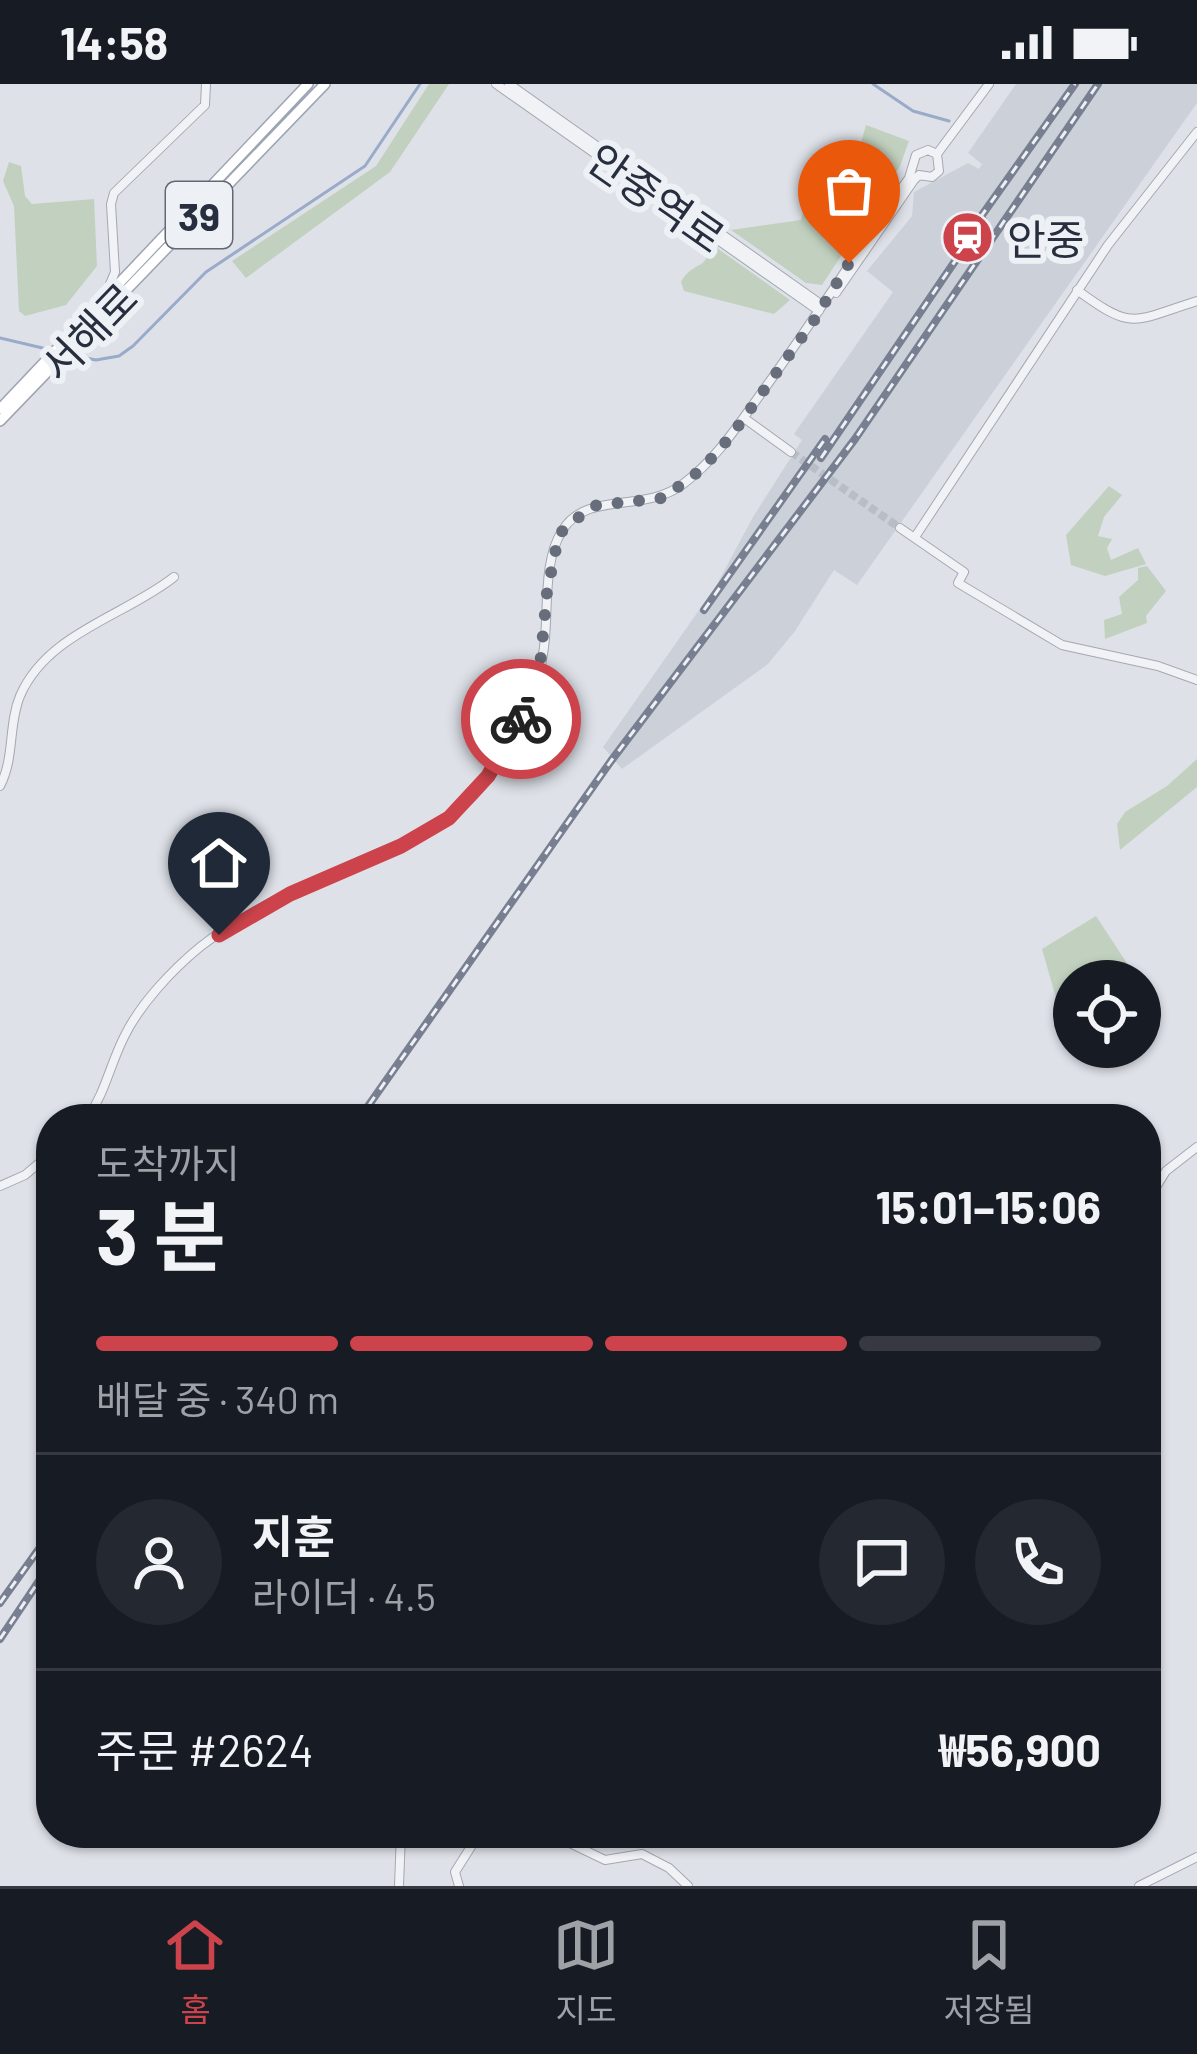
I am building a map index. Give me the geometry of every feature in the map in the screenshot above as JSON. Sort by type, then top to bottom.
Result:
[{"type":"main road","name":"서해로","points":[[0,422],[64,344],[308,84]]},
{"type":"main road","name":"서해로","points":[[64,344],[325,84]]},
{"type":"main road","name":"서해로","points":[[0,409],[54,359]]},
{"type":"street","name":"서해로","points":[[110,284],[115,272],[114,193],[205,105],[206,84]]},
{"type":"street","name":"안중역로","points":[[496,84],[822,308]]},
{"type":"street","points":[[509,84],[822,308]]},
{"type":"street","points":[[937,154],[989,84]]},
{"type":"street","points":[[915,537],[1077,290],[1197,132]]},
{"type":"street","points":[[98,1104],[115,1057],[139,1012],[203,945],[290,894],[401,846],[466,804],[506,749],[539,676],[547,592],[559,534],[592,506],[663,498],[702,469],[916,172],[919,152],[928,149],[937,154],[941,166],[936,175],[916,172]]},
{"type":"street","points":[[1077,290],[1126,321],[1197,301]]},
{"type":"street","points":[[743,418],[790,452]]},
{"type":"street","points":[[900,528],[964,572],[958,583],[970,593],[1047,639],[1197,680]]},
{"type":"street","points":[[0,786],[11,763],[19,698],[37,671],[80,632],[174,577]]},
{"type":"street","points":[[1161,1179],[1197,1147]]},
{"type":"street","points":[[0,1186],[36,1166]]},
{"type":"street","points":[[399,1886],[400,1848]]},
{"type":"street","points":[[459,1886],[455,1872],[470,1848]]},
{"type":"street","points":[[580,1848],[605,1860],[642,1854],[669,1868],[688,1886]]},
{"type":"street","points":[[1144,1885],[1197,1857]]},
{"type":"shaded area","points":[[1016,84],[1197,84],[1197,103],[857,585],[834,570],[768,664],[622,769],[603,747],[716,586],[802,440],[794,434],[893,292],[867,271],[912,216],[914,192],[968,163],[979,169],[982,164],[968,153]]},
{"type":"green space","points":[[429,84],[449,84],[390,172],[246,278],[232,261],[376,166]]},
{"type":"green space","points":[[866,125],[909,141],[900,166],[822,285],[806,283],[731,230],[801,220],[810,182],[835,185],[846,141],[861,143]]},
{"type":"green space","points":[[9,162],[21,166],[25,196],[32,204],[94,199],[97,266],[66,305],[25,316],[19,311],[14,206],[3,181]]},
{"type":"green space","points":[[707,241],[790,300],[774,314],[684,291],[681,282],[707,257]]},
{"type":"green space","points":[[1109,486],[1122,495],[1104,517],[1098,536],[1112,539],[1107,548],[1111,560],[1138,548],[1146,564],[1105,576],[1071,565],[1066,535]]},
{"type":"green space","points":[[1147,566],[1166,591],[1146,616],[1147,623],[1105,639],[1104,620],[1122,614],[1119,597],[1138,580],[1138,568]]},
{"type":"green space","points":[[1197,759],[1197,787],[1120,850],[1117,824],[1125,812],[1167,786]]},
{"type":"green space","points":[[1096,916],[1125,960],[1053,960],[1053,988],[1042,949]]},
{"type":"waterway","points":[[66,354],[96,360],[119,356],[133,346],[206,272],[365,166],[420,84]]},
{"type":"waterway","points":[[873,84],[913,111],[949,121]]},
{"type":"waterway","points":[[0,338],[51,350]]},
{"type":"tunnel","points":[[791,452],[900,528]]},
{"type":"railway","points":[[970,232],[1075,84]]},
{"type":"railway","points":[[370,1104],[611,761],[855,439],[1098,84]]},
{"type":"railway","points":[[821,458],[983,220]]},
{"type":"railway","points":[[704,610],[825,439]]},
{"type":"railway","points":[[0,1603],[36,1553]]},
{"type":"railway","points":[[0,1639],[36,1585]]},
{"type":"way so far","points":[[521,719],[539,676],[547,592],[559,534],[592,506],[663,498],[702,469],[815,319],[849,263]]},
{"type":"place","name":"안중","points":[[968,238]]},
{"type":"route","points":[[219,935],[290,894],[401,846],[449,818],[488,776],[521,719]]}]
